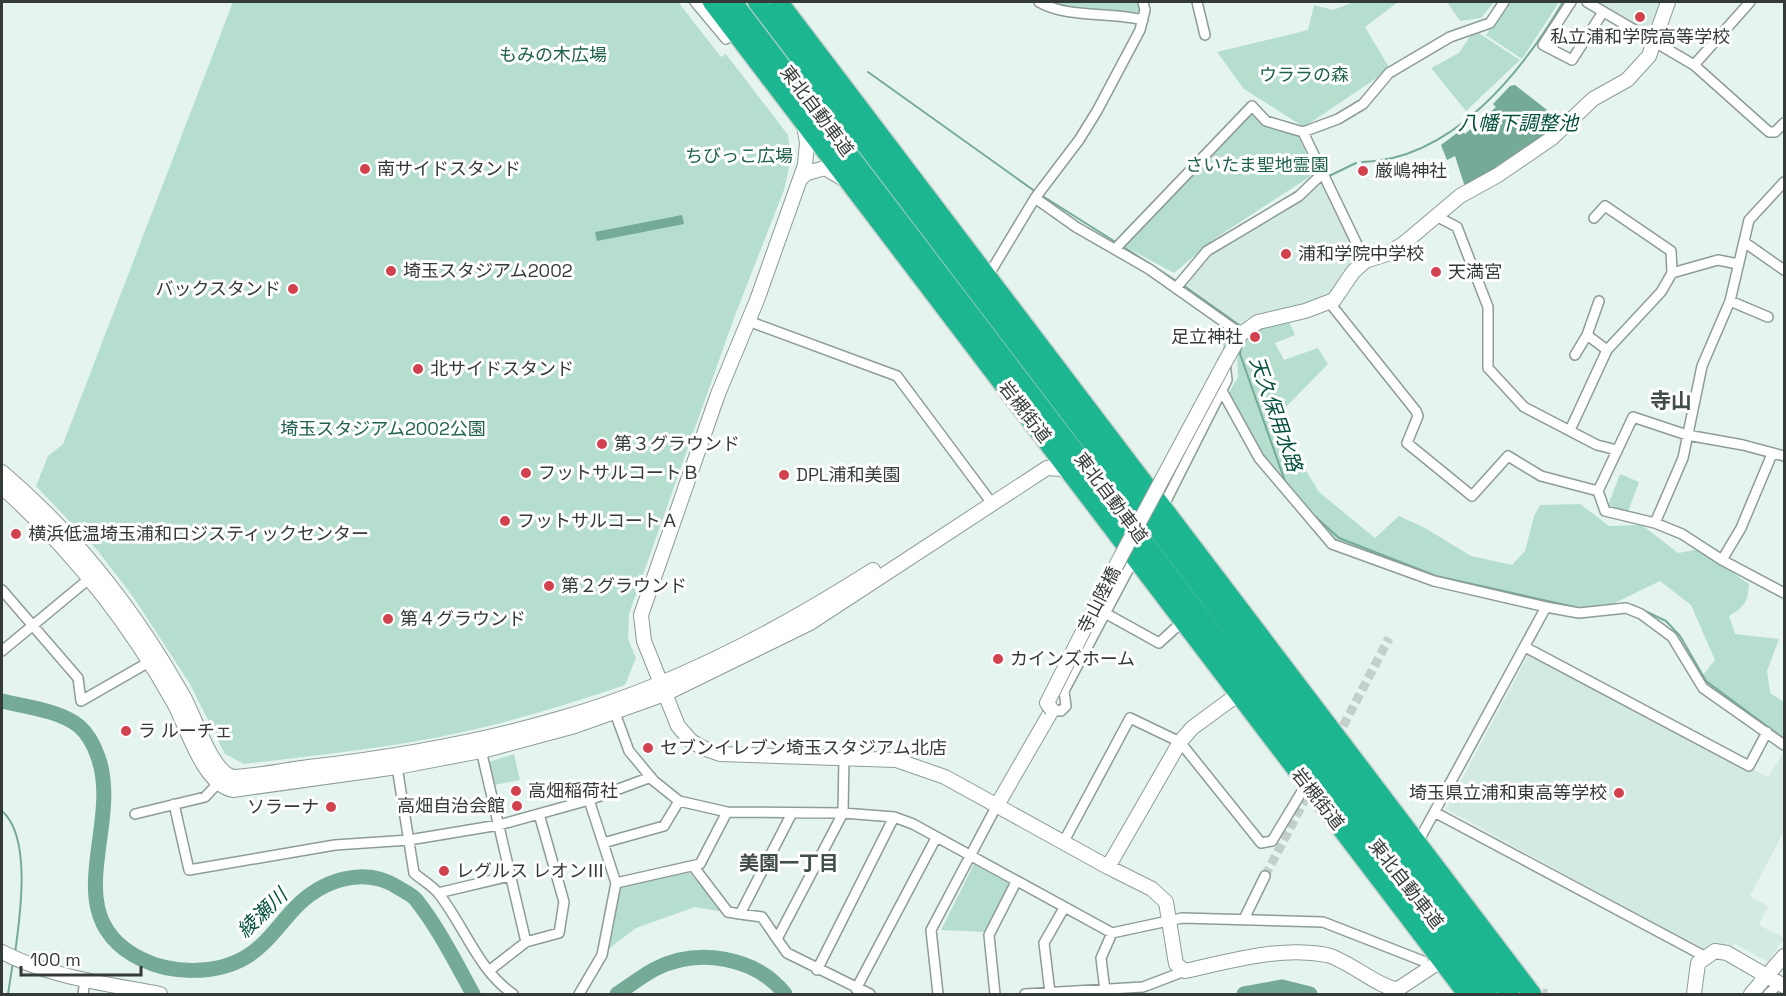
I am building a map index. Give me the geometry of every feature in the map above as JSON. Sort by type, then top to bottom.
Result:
[{"type":"highway","name":"岩槻街道","points":[[712,2],[728,32],[804,123],[1046,438],[1237,695],[1307,783],[1467,994]]},
{"type":"highway","name":"東北自動車道","points":[[733,2],[1488,994]]},
{"type":"highway","name":"東北自動車道","points":[[756,2],[1510,994]]},
{"type":"highway","points":[[779,2],[1532,994]]},
{"type":"street","points":[[694,2],[728,32]]},
{"type":"street","points":[[1039,2],[1061,11],[1122,14],[1143,20]]},
{"type":"street","points":[[988,276],[1035,198],[1079,140],[1140,30],[1143,20],[1143,2]]},
{"type":"street","points":[[1197,2],[1205,35]]},
{"type":"street","points":[[1115,249],[1252,106],[1266,121],[1303,132],[1338,119],[1363,104],[1389,73],[1450,37],[1490,22],[1504,2]]},
{"type":"street","points":[[1571,2],[1543,45],[1572,60],[1603,12]]},
{"type":"street","points":[[1587,2],[1694,65],[1769,132],[1775,132],[1785,123]]},
{"type":"street","points":[[1163,507],[1227,380],[1225,362],[1241,334],[1258,322],[1305,311],[1334,300],[1353,272],[1365,261],[1387,254],[1403,244],[1460,196],[1498,175],[1552,138],[1593,99],[1627,80],[1642,66],[1656,42],[1668,2]]},
{"type":"street","points":[[1694,65],[1750,2]]},
{"type":"street","points":[[804,123],[807,152],[800,179],[748,321],[718,394],[641,615],[644,641],[678,726],[691,741],[720,754],[896,759],[945,777],[996,807],[1152,889],[1166,902],[1176,964],[1185,971]]},
{"type":"street","points":[[1303,132],[1365,261]]},
{"type":"street","points":[[800,179],[807,173],[825,168],[850,184]]},
{"type":"street","points":[[1176,288],[1207,251],[1299,196],[1324,172]]},
{"type":"street","points":[[1655,523],[1675,480],[1702,366],[1730,301],[1749,220],[1785,182]]},
{"type":"street","points":[[1035,198],[1176,288],[1241,334]]},
{"type":"street","points":[[1570,430],[1607,350],[1661,292],[1672,273],[1671,251],[1605,206],[1594,218]]},
{"type":"street","points":[[1436,216],[1457,227],[1488,307],[1488,368],[1524,407],[1597,445],[1617,450]]},
{"type":"street","points":[[1744,242],[1785,270]]},
{"type":"street","points":[[1672,273],[1718,260],[1738,264]]},
{"type":"street","points":[[1575,355],[1587,335],[1599,301]]},
{"type":"street","points":[[1730,301],[1768,317]]},
{"type":"street","points":[[1329,302],[1416,411],[1418,416],[1407,443],[1472,496],[1508,456],[1541,476],[1598,491]]},
{"type":"street","points":[[748,321],[897,376],[988,498]]},
{"type":"street","points":[[1587,335],[1607,350]]},
{"type":"street","name":"寺山陸橋","points":[[1052,710],[1047,703],[1125,548],[1225,362]]},
{"type":"street","points":[[1222,391],[1259,458],[1332,544],[1434,580],[1546,607],[1579,613],[1626,608],[1648,618],[1672,637],[1703,688],[1785,745]]},
{"type":"street","points":[[1785,456],[1743,445],[1687,435],[1633,417],[1598,491],[1605,511],[1655,523],[1682,534],[1722,560],[1785,593]]},
{"type":"street","points":[[2,488],[90,578],[120,614],[174,704],[210,775],[222,780],[233,790],[397,767],[533,739],[615,713],[805,614],[1044,463],[1047,452],[1046,438]]},
{"type":"street","points":[[1722,560],[1742,528],[1772,454]]},
{"type":"street","points":[[135,814],[205,796],[222,780],[439,749],[560,719],[662,688],[745,657],[810,623],[1047,468],[1061,469],[1074,475]]},
{"type":"street","points":[[2,472],[80,548],[129,608],[180,690],[222,780]]},
{"type":"street","points":[[938,994],[931,930],[996,807],[1052,710],[1061,711],[1066,706],[1064,691],[1135,557]]},
{"type":"street","points":[[2,651],[90,578]]},
{"type":"street","points":[[2,590],[78,678],[81,701],[149,662]]},
{"type":"street","points":[[1418,842],[1436,813],[1546,607]]},
{"type":"street","points":[[1104,613],[1159,643],[1183,621]]},
{"type":"street","points":[[1524,648],[1749,766],[1767,732]]},
{"type":"street","points":[[1108,867],[1180,742],[1192,728],[1237,695]]},
{"type":"street","points":[[615,713],[629,751],[651,777],[679,801],[727,812],[843,813],[894,817],[970,855],[1112,933],[1168,921],[1244,919],[1323,922],[1423,961]]},
{"type":"street","points":[[1064,841],[1130,718],[1180,742],[1261,843],[1272,842],[1307,783]]},
{"type":"street","points":[[481,750],[526,942]]},
{"type":"street","points":[[777,939],[843,813],[844,757]]},
{"type":"street","points":[[397,767],[414,873],[438,893],[503,988],[513,994]]},
{"type":"street","points":[[174,804],[189,870],[335,845],[409,840],[499,825],[589,800],[651,777]]},
{"type":"street","points":[[579,994],[602,956],[616,883],[589,800]]},
{"type":"street","points":[[603,843],[664,826],[679,801]]},
{"type":"street","points":[[616,883],[700,864],[727,812]]},
{"type":"street","points":[[740,914],[792,813]]},
{"type":"street","points":[[1436,813],[1704,956]]},
{"type":"street","points":[[490,970],[526,942],[560,933],[564,902],[539,814]]},
{"type":"street","points":[[817,970],[894,817]]},
{"type":"street","points":[[856,989],[936,838]]},
{"type":"street","points":[[693,866],[728,912],[762,917],[787,953],[817,970],[870,994]]},
{"type":"street","points":[[438,893],[510,876]]},
{"type":"street","points":[[1244,919],[1265,876]]},
{"type":"street","points":[[994,994],[989,935],[1016,882]]},
{"type":"street","points":[[1050,993],[1044,943],[1064,908]]},
{"type":"street","points":[[1105,991],[1101,958],[1112,933]]},
{"type":"street","points":[[1694,994],[1698,963],[1704,956],[1722,951],[1777,982]]},
{"type":"street","points":[[2,952],[16,960],[85,980],[160,994]]},
{"type":"street","points":[[1024,994],[1143,987],[1185,971],[1277,953],[1329,956],[1367,974],[1391,992],[1442,960]]},
{"type":"street","points":[[1768,994],[1777,982],[1785,956]]},
{"type":"street","points":[[82,994],[85,980]]},
{"type":"street","points":[[1751,994],[1777,982]]},
{"type":"shaded area","name":"私立浦和学院高等学校","points":[[1597,2],[1662,2],[1650,34]]},
{"type":"shaded area","name":"浦和学院中学校","points":[[1324,181],[1361,257],[1331,294],[1321,301],[1243,327],[1185,284],[1215,252],[1302,198]]},
{"type":"shaded area","name":"埼玉県立浦和東高等学校","points":[[1529,653],[1768,777],[1784,752],[1784,831],[1750,896],[1768,906],[1759,925],[1784,938],[1768,962],[1734,943],[1732,948],[1720,945],[1702,950],[1446,809]]},
{"type":"green space","name":"埼玉スタジアム2002公園","points":[[233,2],[679,3],[721,57],[726,54],[788,135],[791,158],[784,190],[734,318],[629,614],[628,639],[636,658],[625,685],[522,717],[444,736],[374,748],[244,764],[225,754],[190,684],[134,598],[98,551],[36,486],[48,456],[63,444]]},
{"type":"green space","points":[[1048,2],[1141,2],[1141,14],[1137,17],[1062,9]]},
{"type":"green space","name":"ウララの森","points":[[1354,2],[1398,2],[1365,27],[1390,69],[1304,127],[1244,89],[1217,52],[1308,30],[1314,5],[1333,10]]},
{"type":"green space","points":[[1447,2],[1494,2],[1481,18],[1460,21]]},
{"type":"green space","points":[[1508,2],[1559,2],[1522,59],[1486,35]]},
{"type":"green space","points":[[1474,30],[1520,60],[1466,111],[1431,68],[1459,53]]},
{"type":"green space","name":"さいたま聖地霊園","points":[[1252,112],[1265,126],[1299,136],[1314,174],[1214,239],[1174,273],[1124,246]]},
{"type":"green space","points":[[1289,321],[1295,335],[1275,343],[1284,360],[1318,348],[1328,364],[1283,410],[1278,424],[1319,492],[1375,538],[1399,516],[1425,528],[1471,556],[1512,565],[1525,551],[1534,516],[1540,505],[1580,504],[1609,526],[1642,525],[1678,553],[1696,550],[1707,554],[1749,584],[1748,595],[1744,603],[1729,616],[1735,634],[1779,639],[1767,671],[1770,693],[1784,702],[1784,744],[1739,711],[1701,692],[1700,679],[1715,660],[1691,605],[1660,581],[1586,617],[1457,588],[1333,540],[1268,475],[1249,431],[1228,394],[1238,377],[1237,352],[1223,349],[1225,328],[1247,339],[1269,322]]},
{"type":"green space","points":[[1620,474],[1639,482],[1627,514],[1607,508]]},
{"type":"green space","points":[[514,754],[520,780],[494,785],[489,762]]},
{"type":"green space","points":[[975,862],[1011,884],[986,932],[941,930]]},
{"type":"green space","points":[[687,870],[724,912],[695,907],[636,928],[607,950],[618,887]]},
{"type":"water","name":"八幡下調整池","points":[[1515,85],[1551,113],[1559,125],[1469,185],[1464,184],[1455,156],[1447,160],[1441,145],[1461,130],[1465,134],[1496,107],[1493,104],[1510,86]]},
{"type":"water","points":[[682,215],[684,224],[597,241],[595,232]]},
{"type":"waterway","points":[[1362,162],[1395,157],[1426,146],[1454,129],[1481,108],[1527,56],[1563,2]]},
{"type":"waterway","name":"天久保用水路","points":[[868,72],[1036,192]]},
{"type":"waterway","points":[[1327,177],[1356,163]]},
{"type":"waterway","name":"天久保用水路","points":[[1041,195],[1117,243]]},
{"type":"waterway","name":"天久保用水路","points":[[1122,246],[1178,282]]},
{"type":"waterway","name":"天久保用水路","points":[[1183,285],[1242,327]]},
{"type":"waterway","name":"天久保用水路","points":[[1241,347],[1240,354],[1286,484]]},
{"type":"waterway","name":"天久保用水路","points":[[1309,511],[1339,538],[1436,576],[1579,608]]},
{"type":"waterway","name":"天久保用水路","points":[[1627,605],[1632,605],[1666,621],[1680,636],[1706,681],[1784,739]]},
{"type":"waterway","name":"綾瀬川","points":[[2,701],[62,716],[79,726],[93,744],[103,784],[103,812],[96,868],[96,894],[101,919],[115,941],[141,959],[179,970],[208,969],[234,963],[260,947],[294,909],[317,890],[344,879],[372,878],[386,881],[415,899],[440,935],[473,994]]},
{"type":"waterway","points":[[2,811],[11,823],[21,858],[21,899],[15,953]]},
{"type":"waterway","name":"綾瀬川","points":[[617,994],[655,969],[672,962],[707,957],[725,959],[759,971],[785,994]]},
{"type":"waterway","points":[[8,994],[13,962]]},
{"type":"waterway","name":"綾瀬川","points":[[1244,994],[1282,987],[1310,994]]},
{"type":"tunnel","points":[[1337,738],[1389,638]]},
{"type":"tunnel","points":[[1265,876],[1311,788]]},
{"type":"tunnel","points":[[1529,990],[1547,994]]},
{"type":"place","name":"私立浦和学院高等学校","points":[[1640,17]]},
{"type":"place","name":"南サイドスタンド","points":[[365,169]]},
{"type":"place","name":"厳嶋神社","points":[[1363,171]]},
{"type":"place","name":"浦和学院中学校","points":[[1286,254]]},
{"type":"place","name":"埼玉スタジアム2002","points":[[391,271]]},
{"type":"place","name":"天満宮","points":[[1436,272]]},
{"type":"place","name":"バックスタンド","points":[[293,289]]},
{"type":"place","name":"足立神社","points":[[1255,337]]},
{"type":"place","name":"北サイドスタンド","points":[[418,369]]},
{"type":"place","name":"第３グラウンド","points":[[602,444]]},
{"type":"place","name":"フットサルコートＢ","points":[[526,473]]},
{"type":"place","name":"DPL浦和美園","points":[[784,475]]},
{"type":"place","name":"フットサルコートＡ","points":[[505,521]]},
{"type":"place","name":"横浜低温埼玉浦和ロジスティックセンター","points":[[16,534]]},
{"type":"place","name":"第２グラウンド","points":[[549,586]]},
{"type":"place","name":"第４グラウンド","points":[[388,619]]},
{"type":"place","name":"カインズホーム","points":[[998,659]]},
{"type":"place","name":"ラ ルーチェ","points":[[126,731]]},
{"type":"place","name":"セブンイレブン埼玉スタジアム北店","points":[[648,748]]},
{"type":"place","name":"高畑稲荷社","points":[[516,791]]},
{"type":"place","name":"埼玉県立浦和東高等学校","points":[[1619,793]]},
{"type":"place","name":"高畑自治会館","points":[[517,806]]},
{"type":"place","name":"ソラーナ","points":[[331,807]]},
{"type":"place","name":"レグルス レオンⅢ","points":[[444,871]]},
{"type":"district","name":"寺山","points":[[1671,401]]},
{"type":"district","name":"美園一丁目","points":[[789,863]]},
{"type":"park label","name":"もみの木広場","points":[[553,55]]},
{"type":"park label","name":"ちびっこ広場","points":[[739,156]]}]
